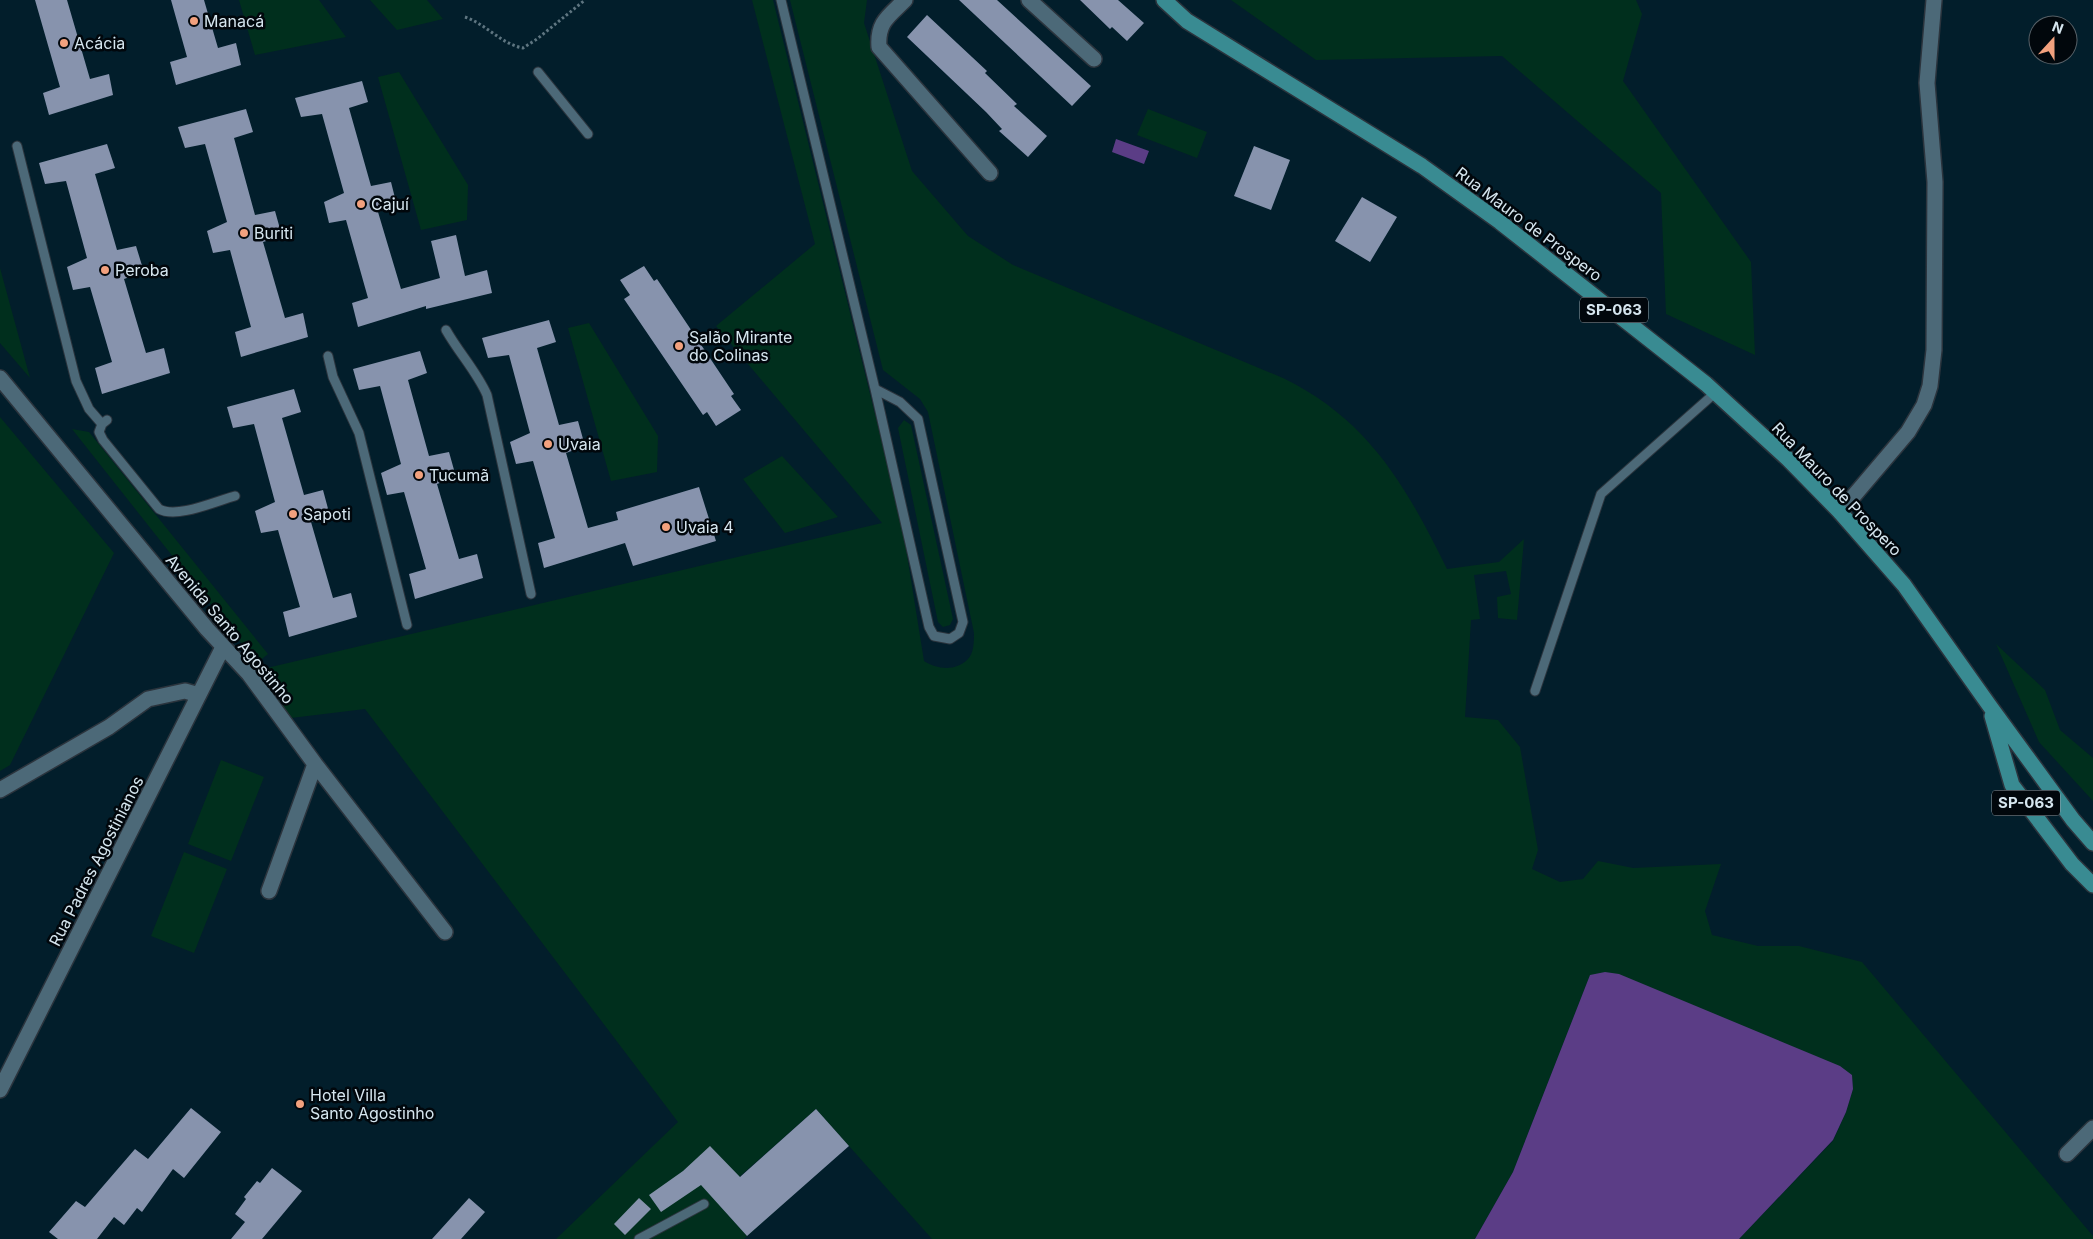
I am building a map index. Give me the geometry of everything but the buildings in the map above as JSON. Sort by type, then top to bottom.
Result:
[{"type":"main road","name":"Rua Mauro de Prospero","points":[[1164,0],[1187,21],[1422,166],[1500,222],[1685,366],[1788,459],[1840,512],[1904,585],[1989,705],[2093,843]]},
{"type":"main road","name":"Rua Mauro de Prospero","points":[[1989,705],[2012,785],[2072,864],[2093,885]]},
{"type":"street","points":[[905,0],[883,22],[878,34],[879,47],[990,173]]},
{"type":"street","points":[[1029,0],[1094,59]]},
{"type":"street","points":[[1840,512],[1908,432],[1924,405],[1930,386],[1934,350],[1935,182],[1927,83],[1934,0]]},
{"type":"street","name":"Avenida Santo Agostinho","points":[[0,378],[224,647],[249,674],[315,764],[445,932]]},
{"type":"street","name":"Rua Padres Agostinianos","points":[[0,1090],[224,647]]},
{"type":"street","points":[[0,790],[109,726],[148,699],[185,691],[199,695]]},
{"type":"street","points":[[270,891],[315,764]]},
{"type":"street","points":[[2067,1154],[2093,1128]]},
{"type":"lane","points":[[781,0],[875,389],[929,626],[934,636],[950,639],[959,633],[963,622],[918,419],[900,402],[875,389]]},
{"type":"lane","points":[[538,72],[588,134]]},
{"type":"lane","points":[[17,146],[76,381],[89,409],[105,422],[99,432],[103,440],[164,512],[180,512],[235,496]]},
{"type":"lane","points":[[446,330],[458,352],[481,380],[487,395],[531,594]]},
{"type":"lane","points":[[328,356],[333,377],[359,433],[407,624]]},
{"type":"lane","points":[[1535,691],[1602,494],[1715,393]]},
{"type":"lane","points":[[639,1239],[704,1204]]},
{"type":"path","points":[[465,16],[488,28],[507,43],[523,48],[537,40],[585,0]]},
{"type":"green space","points":[[239,0],[319,0],[346,37],[255,55]]},
{"type":"green space","points":[[370,0],[427,0],[443,19],[397,30]]},
{"type":"green space","points":[[752,0],[773,0],[902,524],[924,661],[934,666],[946,668],[958,666],[968,659],[971,654],[974,633],[928,412],[920,399],[883,370],[790,0],[867,0],[864,23],[912,171],[968,236],[1013,265],[1283,378],[1313,395],[1339,414],[1362,435],[1382,458],[1416,510],[1447,569],[1499,562],[1524,539],[1517,620],[1498,618],[1497,597],[1511,594],[1506,571],[1474,575],[1480,619],[1471,620],[1465,717],[1498,720],[1520,747],[1538,850],[1532,869],[1560,882],[1583,879],[1598,861],[1633,868],[1721,864],[1705,911],[1712,935],[1758,946],[1799,946],[1862,962],[2093,1236],[2093,1239],[1739,1239],[1833,1141],[1846,1112],[1853,1089],[1852,1075],[1590,975],[1513,1172],[1475,1239],[932,1239],[849,1146],[744,1239],[556,1239],[678,1122],[365,709],[291,718],[254,671],[882,523],[716,326],[815,244]],"holes":[[[816,1109],[849,1146],[747,1236],[714,1199]]]},
{"type":"green space","points":[[1231,0],[1636,0],[1642,14],[1623,81],[1751,262],[1755,355],[1666,314],[1661,193],[1502,56],[1316,60]]},
{"type":"green space","points":[[399,72],[468,185],[467,220],[421,230],[378,77]]},
{"type":"green space","points":[[1148,109],[1207,132],[1197,158],[1137,135]]},
{"type":"green space","points":[[0,268],[30,378],[0,343]]},
{"type":"green space","points":[[589,323],[658,436],[657,472],[611,481],[568,328]]},
{"type":"green space","points":[[0,417],[114,553],[10,765],[0,771]]},
{"type":"green space","points":[[904,420],[911,425],[953,619],[950,625],[943,627],[938,622],[898,428]]},
{"type":"green space","points":[[72,429],[89,432],[268,654],[257,663]]},
{"type":"green space","points":[[782,456],[838,517],[785,533],[743,479]]},
{"type":"green space","points":[[1996,644],[2045,690],[2060,730],[2093,758],[2093,801],[2039,742]]},
{"type":"green space","points":[[221,760],[264,777],[231,861],[188,844]]},
{"type":"green space","points":[[184,852],[227,869],[194,953],[151,936]]},
{"type":"shaded area","points":[[1116,139],[1149,151],[1144,164],[1112,152]]},
{"type":"shaded area","points":[[1605,972],[1619,974],[1840,1066],[1852,1075],[1853,1089],[1846,1112],[1833,1140],[1739,1239],[1475,1239],[1513,1172],[1590,975]]},
{"type":"place","name":"Manacá","points":[[194,21]]},
{"type":"place","name":"Acácia","points":[[64,43]]},
{"type":"place","name":"Cajuí","points":[[361,204]]},
{"type":"place","name":"Buriti","points":[[244,233]]},
{"type":"place","name":"Peroba","points":[[105,270]]},
{"type":"place","name":"Salão Mirante do Colinas","points":[[679,346]]},
{"type":"place","name":"Uvaia","points":[[548,444]]},
{"type":"place","name":"Tucumã","points":[[419,475]]},
{"type":"place","name":"Sapoti","points":[[293,514]]},
{"type":"place","name":"Uvaia 4","points":[[666,527]]},
{"type":"place","name":"Hotel Villa Santo Agostinho","points":[[300,1104]]}]
